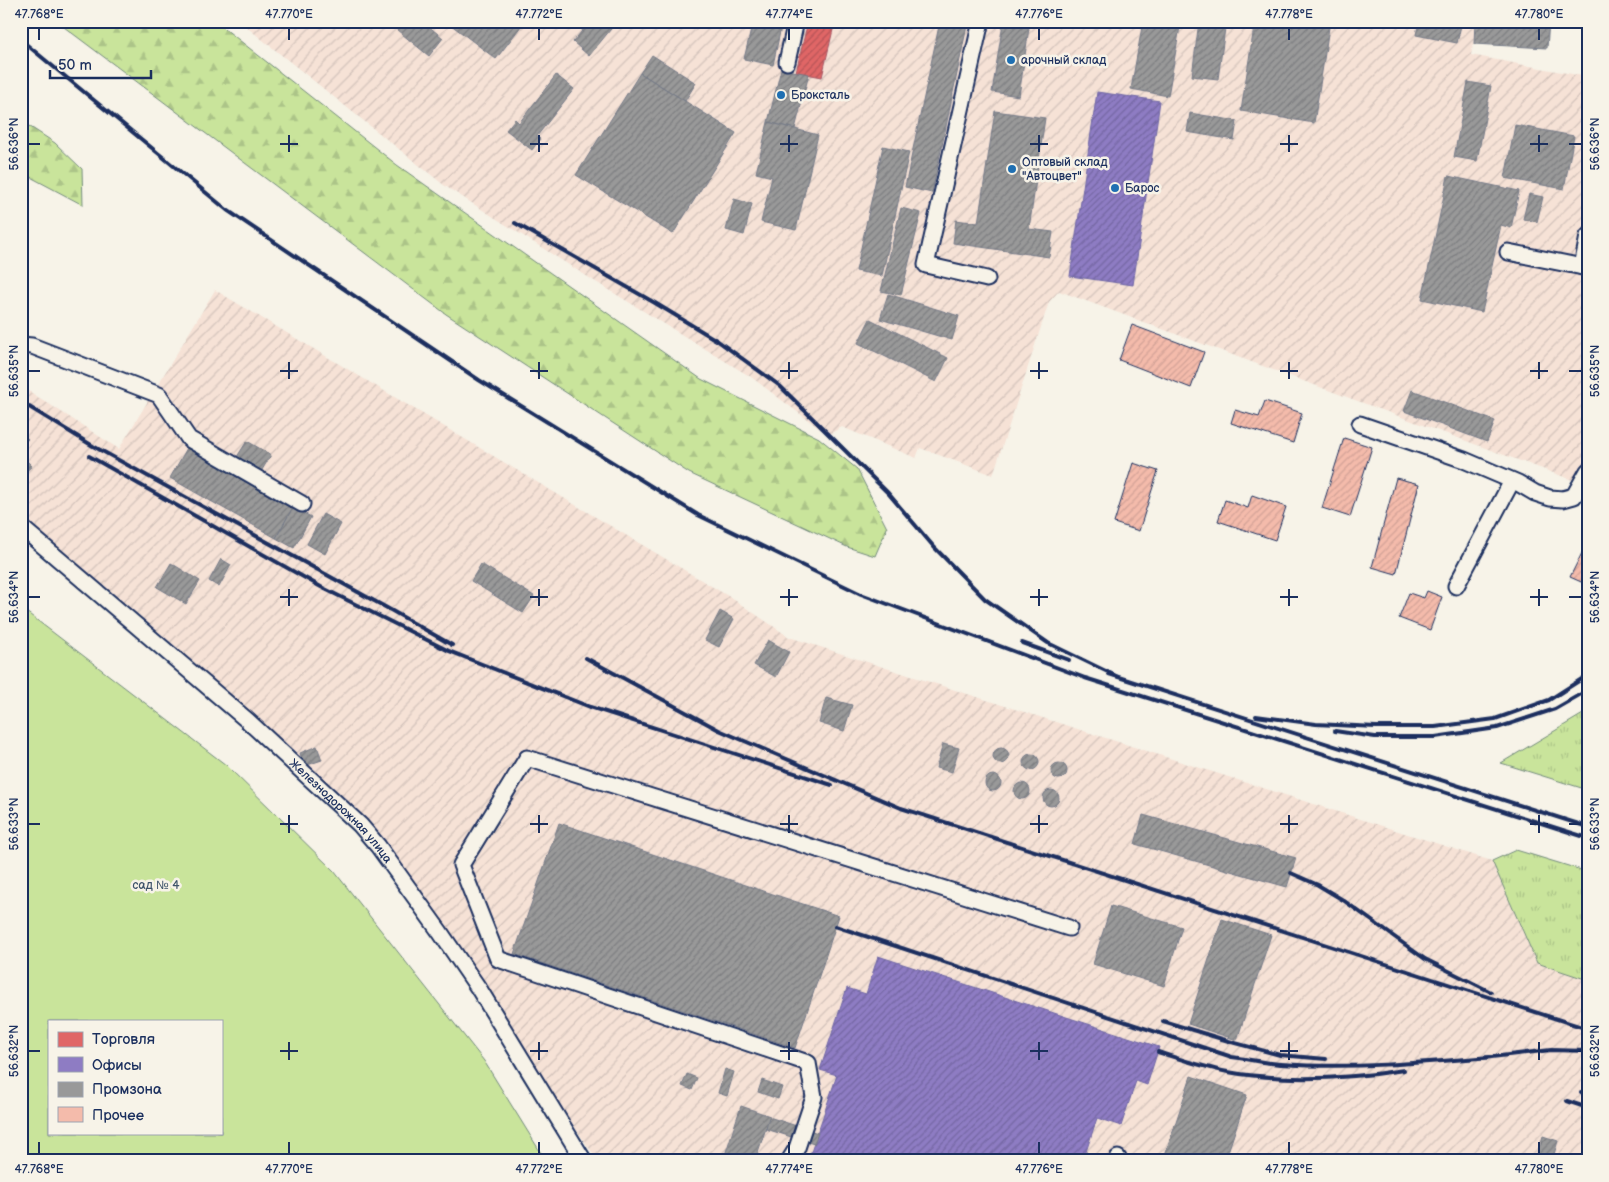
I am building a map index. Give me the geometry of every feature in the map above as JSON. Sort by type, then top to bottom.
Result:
[{"type":"street","points":[[787,62],[796,21]]},
{"type":"street","points":[[981,21],[926,265],[987,279]]},
{"type":"street","points":[[1508,252],[1585,267],[1588,236]]},
{"type":"street","points":[[21,345],[32,346],[159,395],[189,439],[302,504]]},
{"type":"street","points":[[1360,424],[1464,460],[1550,498],[1563,499],[1574,496],[1588,471]]},
{"type":"street","points":[[1456,586],[1512,481]]},
{"type":"street","name":"Железнодорожная улица","points":[[21,527],[248,721],[360,825],[378,846],[479,989],[584,1161]]},
{"type":"street","points":[[789,1161],[797,1148],[814,1097],[808,1063],[498,959],[461,865],[527,758],[1069,928]]},
{"type":"shaded area","points":[[239,21],[1478,21],[1471,55],[1588,77],[1588,457],[1575,481],[1059,291],[1049,302],[993,475],[920,448],[916,458],[842,427],[828,435],[751,377],[591,279],[445,186]]},
{"type":"shaded area","points":[[215,290],[733,599],[789,637],[1492,861],[1537,963],[1588,980],[1588,1161],[598,1161],[479,989],[340,807],[21,526],[21,386],[119,449]]},
{"type":"green space","points":[[56,21],[215,21],[397,165],[701,379],[819,438],[857,469],[887,528],[875,556],[847,547],[689,473],[446,314]]},
{"type":"green space","points":[[21,121],[55,143],[82,169],[83,205],[21,172]]},
{"type":"green space","name":"сад № 4","points":[[21,608],[226,765],[334,871],[484,1061],[546,1161],[21,1161]]},
{"type":"green space","points":[[1588,711],[1588,790],[1501,763]]},
{"type":"green space","points":[[1516,850],[1588,872],[1588,980],[1537,963],[1492,861]]},
{"type":"building: Торговля","points":[[808,21],[835,21],[822,77],[796,72]]},
{"type":"building: Офисы","name":"Барос","points":[[1097,92],[1160,101],[1133,285],[1070,276]]},
{"type":"building: Офисы","points":[[878,956],[1159,1047],[1147,1085],[1136,1081],[1121,1126],[1097,1118],[1083,1161],[808,1161],[837,1075],[820,1070],[847,988],[866,994]]},
{"type":"building: Промзона","points":[[386,21],[422,21],[443,38],[429,56]]},
{"type":"building: Промзона","points":[[446,21],[525,21],[496,59]]},
{"type":"building: Промзона","points":[[590,21],[611,21],[615,24],[589,56],[573,42]]},
{"type":"building: Промзона","points":[[753,21],[781,27],[773,65],[744,59]]},
{"type":"building: Промзона","points":[[940,21],[968,21],[932,193],[905,187]]},
{"type":"building: Промзона","points":[[1143,21],[1181,21],[1168,96],[1131,89]]},
{"type":"building: Промзона","points":[[1199,21],[1226,21],[1218,79],[1192,76]]},
{"type":"building: Промзона","points":[[1255,21],[1330,21],[1314,123],[1241,111]]},
{"type":"building: Промзона","points":[[1419,21],[1462,21],[1457,43],[1416,35]]},
{"type":"building: Промзона","points":[[1475,21],[1549,21],[1547,48],[1474,44]]},
{"type":"building: Промзона","name":"арочный склад","points":[[1003,23],[1029,28],[1019,96],[992,92]]},
{"type":"building: Промзона","points":[[652,55],[696,83],[685,101],[640,73]]},
{"type":"building: Промзона","points":[[781,69],[809,74],[795,129],[768,122]]},
{"type":"building: Промзона","points":[[640,73],[736,133],[673,234],[576,175]]},
{"type":"building: Промзона","points":[[556,75],[574,89],[537,136],[540,139],[532,150],[506,130],[515,119],[519,123]]},
{"type":"building: Промзона","points":[[1468,82],[1491,86],[1477,161],[1454,157]]},
{"type":"building: Промзона","name":"Оптовый склад \"Автоцвет\"","points":[[995,111],[1045,118],[1029,229],[1053,232],[1049,257],[953,243],[956,220],[978,223]]},
{"type":"building: Промзона","points":[[1190,113],[1237,121],[1234,140],[1187,132]]},
{"type":"building: Промзона","points":[[768,122],[818,135],[796,230],[761,222],[772,177],[756,173]]},
{"type":"building: Промзона","points":[[1515,125],[1574,136],[1564,189],[1505,178]]},
{"type":"building: Промзона","points":[[883,146],[909,152],[882,276],[856,271]]},
{"type":"building: Промзона","points":[[1448,176],[1519,191],[1511,228],[1501,225],[1482,312],[1422,299]]},
{"type":"building: Промзона","points":[[1529,194],[1543,197],[1537,222],[1523,219]]},
{"type":"building: Промзона","points":[[734,199],[752,204],[744,235],[726,230]]},
{"type":"building: Промзона","points":[[901,208],[921,213],[901,295],[881,291]]},
{"type":"building: Промзона","points":[[888,294],[959,316],[952,340],[880,319]]},
{"type":"building: Промзона","points":[[870,319],[948,358],[936,382],[858,343]]},
{"type":"building: Промзона","points":[[1412,390],[1495,421],[1487,442],[1404,411]]},
{"type":"building: Промзона","points":[[21,432],[28,439],[21,446]]},
{"type":"building: Промзона","points":[[247,441],[271,455],[259,475],[235,460]]},
{"type":"building: Промзона","points":[[187,448],[293,507],[276,538],[170,478]]},
{"type":"building: Промзона","points":[[21,455],[32,466],[22,475],[21,474]]},
{"type":"building: Промзона","points":[[293,507],[311,517],[294,548],[276,538]]},
{"type":"building: Промзона","points":[[323,514],[341,524],[325,554],[307,544]]},
{"type":"building: Промзона","points":[[221,559],[231,565],[219,587],[209,581]]},
{"type":"building: Промзона","points":[[171,563],[200,581],[186,604],[157,587]]},
{"type":"building: Промзона","points":[[481,564],[534,596],[523,613],[471,581]]},
{"type":"building: Промзона","points":[[720,611],[734,619],[719,647],[705,640]]},
{"type":"building: Промзона","points":[[768,640],[789,652],[776,677],[754,665]]},
{"type":"building: Промзона","points":[[826,698],[852,705],[844,731],[819,723]]},
{"type":"building: Промзона","points":[[943,744],[959,748],[952,772],[936,768]]},
{"type":"building: Промзона","points":[[317,746],[322,760],[304,766],[300,753]]},
{"type":"building: Промзона","points":[[1001,748],[1007,750],[1009,756],[1007,762],[1001,764],[995,762],[993,756],[995,750]]},
{"type":"building: Промзона","points":[[1031,754],[1037,756],[1039,762],[1037,768],[1031,770],[1025,768],[1023,762],[1025,756]]},
{"type":"building: Промзона","points":[[1059,763],[1065,765],[1067,771],[1065,777],[1059,779],[1053,777],[1051,771],[1053,765]]},
{"type":"building: Промзона","points":[[993,775],[999,777],[1001,783],[999,789],[993,791],[987,789],[985,783],[987,777]]},
{"type":"building: Промзона","points":[[1022,783],[1028,785],[1030,791],[1028,797],[1022,799],[1016,797],[1014,791],[1016,785]]},
{"type":"building: Промзона","points":[[1051,790],[1057,792],[1059,798],[1057,804],[1051,806],[1045,804],[1043,798],[1045,792]]},
{"type":"building: Промзона","points":[[1143,815],[1296,858],[1287,887],[1135,844]]},
{"type":"building: Промзона","points":[[559,823],[839,916],[795,1048],[514,954]]},
{"type":"building: Промзона","points":[[1111,906],[1182,927],[1164,986],[1093,964]]},
{"type":"building: Промзона","points":[[1222,919],[1271,935],[1237,1040],[1188,1024]]},
{"type":"building: Промзона","points":[[725,1069],[734,1072],[727,1096],[718,1093]]},
{"type":"building: Промзона","points":[[687,1074],[697,1078],[692,1090],[682,1086]]},
{"type":"building: Промзона","points":[[1191,1076],[1247,1095],[1225,1161],[1163,1161]]},
{"type":"building: Промзона","points":[[762,1080],[782,1087],[778,1099],[758,1092]]},
{"type":"building: Промзона","points":[[741,1106],[770,1116],[755,1161],[723,1161]]},
{"type":"building: Промзона","points":[[769,1117],[818,1133],[814,1144],[766,1129]]},
{"type":"building: Промзона","points":[[1543,1136],[1558,1141],[1552,1161],[1535,1161]]},
{"type":"building: Прочее","points":[[1132,325],[1204,352],[1191,388],[1119,360]]},
{"type":"building: Прочее","points":[[1265,401],[1302,413],[1293,443],[1231,423],[1235,410],[1259,417]]},
{"type":"building: Прочее","points":[[1344,438],[1372,447],[1350,517],[1322,508]]},
{"type":"building: Прочее","points":[[1133,463],[1158,471],[1139,531],[1114,523]]},
{"type":"building: Прочее","points":[[1396,478],[1419,484],[1396,574],[1372,567]]},
{"type":"building: Прочее","points":[[1252,495],[1286,507],[1275,540],[1218,521],[1225,500],[1248,508]]},
{"type":"building: Прочее","points":[[1588,541],[1588,585],[1570,577]]},
{"type":"building: Прочее","points":[[1427,591],[1442,597],[1430,630],[1399,618],[1409,593],[1424,598]]},
{"type":"railway","points":[[21,40],[227,210],[479,380],[698,515],[861,594],[1085,678],[1588,838]]},
{"type":"railway","points":[[515,223],[718,341],[780,386],[888,493],[934,547],[985,599],[1048,643],[1116,676]]},
{"type":"railway","points":[[21,402],[93,446],[452,645]]},
{"type":"railway","points":[[89,456],[321,587],[449,651],[590,707],[832,785]]},
{"type":"railway","points":[[1022,643],[1069,660]]},
{"type":"railway","points":[[586,658],[719,730],[901,808],[1588,1029]]},
{"type":"railway","points":[[1109,674],[1588,827]]},
{"type":"railway","points":[[1256,716],[1316,724],[1435,727],[1495,719],[1549,700],[1588,675]]},
{"type":"railway","points":[[1335,731],[1375,737],[1435,737],[1497,728],[1555,709],[1588,690]]},
{"type":"railway","points":[[1291,873],[1318,885],[1343,900],[1425,959],[1491,992]]},
{"type":"railway","points":[[835,926],[1232,1057],[1275,1063],[1333,1066],[1490,1057]]},
{"type":"railway","points":[[1163,1021],[1280,1055],[1326,1059]]},
{"type":"railway","points":[[1483,1058],[1551,1050],[1588,1051]]},
{"type":"railway","points":[[1158,1052],[1228,1072],[1272,1077],[1360,1076],[1404,1070]]},
{"type":"railway","points":[[1581,1092],[1588,1094]]},
{"type":"railway","points":[[1567,1101],[1588,1108]]},
{"type":"place","name":"арочный склад","points":[[1011,60]]},
{"type":"place","name":"Броксталь","points":[[781,95]]},
{"type":"place","name":"Оптовый склад \"Автоцвет\"","points":[[1012,169]]},
{"type":"place","name":"Барос","points":[[1115,188]]}]
